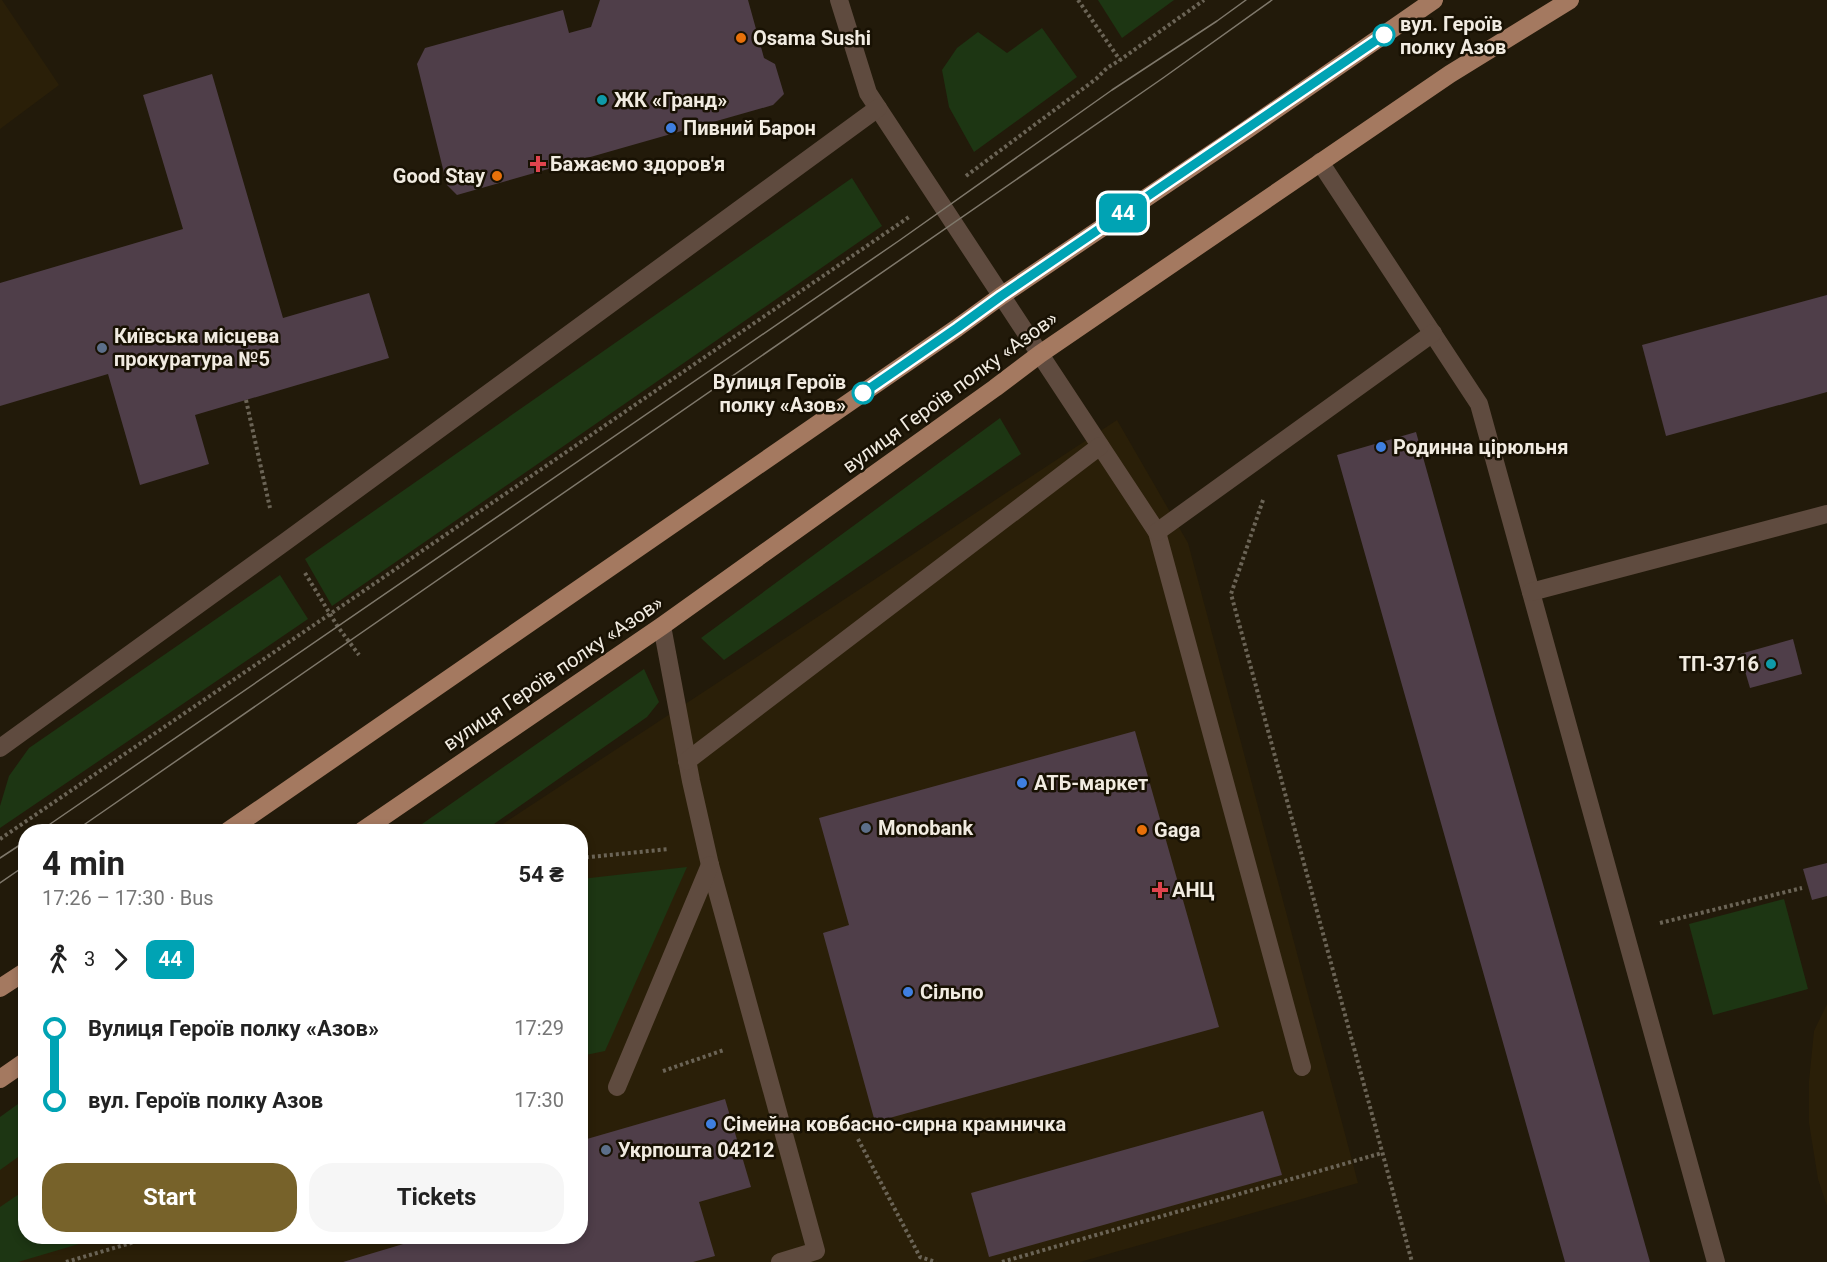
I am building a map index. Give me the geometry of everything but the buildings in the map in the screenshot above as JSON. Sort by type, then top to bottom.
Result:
[{"type":"main road","points":[[238,824],[1001,296],[1434,0]]},
{"type":"main road","name":"вулиця Героїв полку «Азов»","points":[[372,824],[662,626],[1040,354],[1450,74],[1570,0]]},
{"type":"main road","points":[[0,988],[18,976]]},
{"type":"main road","points":[[0,1079],[18,1067]]},
{"type":"lane","points":[[839,0],[868,93],[1157,532],[1302,1067]]},
{"type":"lane","points":[[0,748],[285,543],[878,108]]},
{"type":"lane","points":[[1320,162],[1479,404],[1716,1262]]},
{"type":"lane","points":[[1157,532],[1432,333]]},
{"type":"lane","points":[[687,761],[1100,446]]},
{"type":"lane","points":[[1531,592],[1827,514]]},
{"type":"lane","points":[[662,626],[705,845],[816,1251],[780,1262]]},
{"type":"lane","points":[[617,1087],[710,865]]},
{"type":"path","points":[[1078,0],[1120,60]]},
{"type":"path","points":[[22,824],[936,198],[1096,79],[1107,68],[1204,0]]},
{"type":"path","points":[[1265,495],[1231,594],[1412,1262]]},
{"type":"path","points":[[0,839],[18,827]]},
{"type":"path","points":[[588,857],[705,845]]},
{"type":"path","points":[[1625,932],[1802,888]]},
{"type":"path","points":[[617,1087],[758,1039]]},
{"type":"path","points":[[858,1139],[920,1257],[936,1262]]},
{"type":"path","points":[[1002,1262],[1382,1153]]},
{"type":"path","points":[[66,1262],[128,1244]]},
{"type":"shaded area","points":[[0,0],[59,85],[0,129]]},
{"type":"shaded area","points":[[1117,420],[1188,543],[1358,1183],[1080,1262],[0,1262],[0,1155],[18,1143],[18,1244],[588,1244],[588,824],[503,824]]},
{"type":"shaded area","points":[[1827,1004],[1827,1206],[1818,1179],[1809,1123],[1809,1081],[1814,1031]]},
{"type":"green space","points":[[1098,0],[1174,0],[1122,38]]},
{"type":"green space","points":[[1042,28],[1077,77],[974,152],[949,107],[942,70],[957,48],[978,32],[1007,53]]},
{"type":"green space","points":[[852,178],[882,226],[332,606],[305,559]]},
{"type":"green space","points":[[1000,418],[1021,454],[724,660],[701,638]]},
{"type":"green space","points":[[280,575],[308,619],[0,828],[0,806],[9,776],[29,748]]},
{"type":"green space","points":[[644,669],[659,702],[647,717],[494,824],[422,824]]},
{"type":"green space","points":[[687,867],[605,1051],[588,1055],[588,878]]},
{"type":"green space","points":[[1784,899],[1808,989],[1713,1015],[1689,924]]},
{"type":"green space","points":[[18,1104],[18,1157],[0,1170],[0,1117]]},
{"type":"green space","points":[[18,1195],[18,1244],[79,1244],[18,1262],[0,1262],[0,1207]]},
{"type":"tram line","points":[[50,824],[900,240],[1112,90],[1246,0]]},
{"type":"tram line","points":[[85,824],[1163,78],[1272,0]]},
{"type":"tram line","points":[[0,858],[18,846]]},
{"type":"tram line","points":[[0,883],[18,871]]},
{"type":"bus line","name":"44","points":[[863,393],[1384,35]]},
{"type":"place","name":"вул. Героїв полку Азов","points":[[1384,35]]},
{"type":"place","name":"Osama Sushi","points":[[741,38]]},
{"type":"place","name":"ЖК «Гранд»","points":[[602,100]]},
{"type":"place","name":"Пивний Барон","points":[[671,128]]},
{"type":"place","name":"Бажаємо здоров'я","points":[[538,164]]},
{"type":"place","name":"Good Stay","points":[[497,176]]},
{"type":"place","name":"Київська місцева прокуратура №5","points":[[102,348]]},
{"type":"place","name":"Вулиця Героїв полку «Азов»","points":[[863,393]]},
{"type":"place","name":"Родинна цірюльня","points":[[1381,447]]},
{"type":"place","name":"ТП-3716","points":[[1771,664]]},
{"type":"place","name":"АТБ-маркет","points":[[1022,783]]},
{"type":"place","name":"Monobank","points":[[866,828]]},
{"type":"place","name":"Gaga","points":[[1142,830]]},
{"type":"place","name":"АНЦ","points":[[1160,890]]},
{"type":"place","name":"Сільпо","points":[[908,992]]},
{"type":"place","name":"Сімейна ковбасно-сирна крамничка","points":[[711,1124]]},
{"type":"place","name":"Укрпошта 04212","points":[[606,1150]]}]
